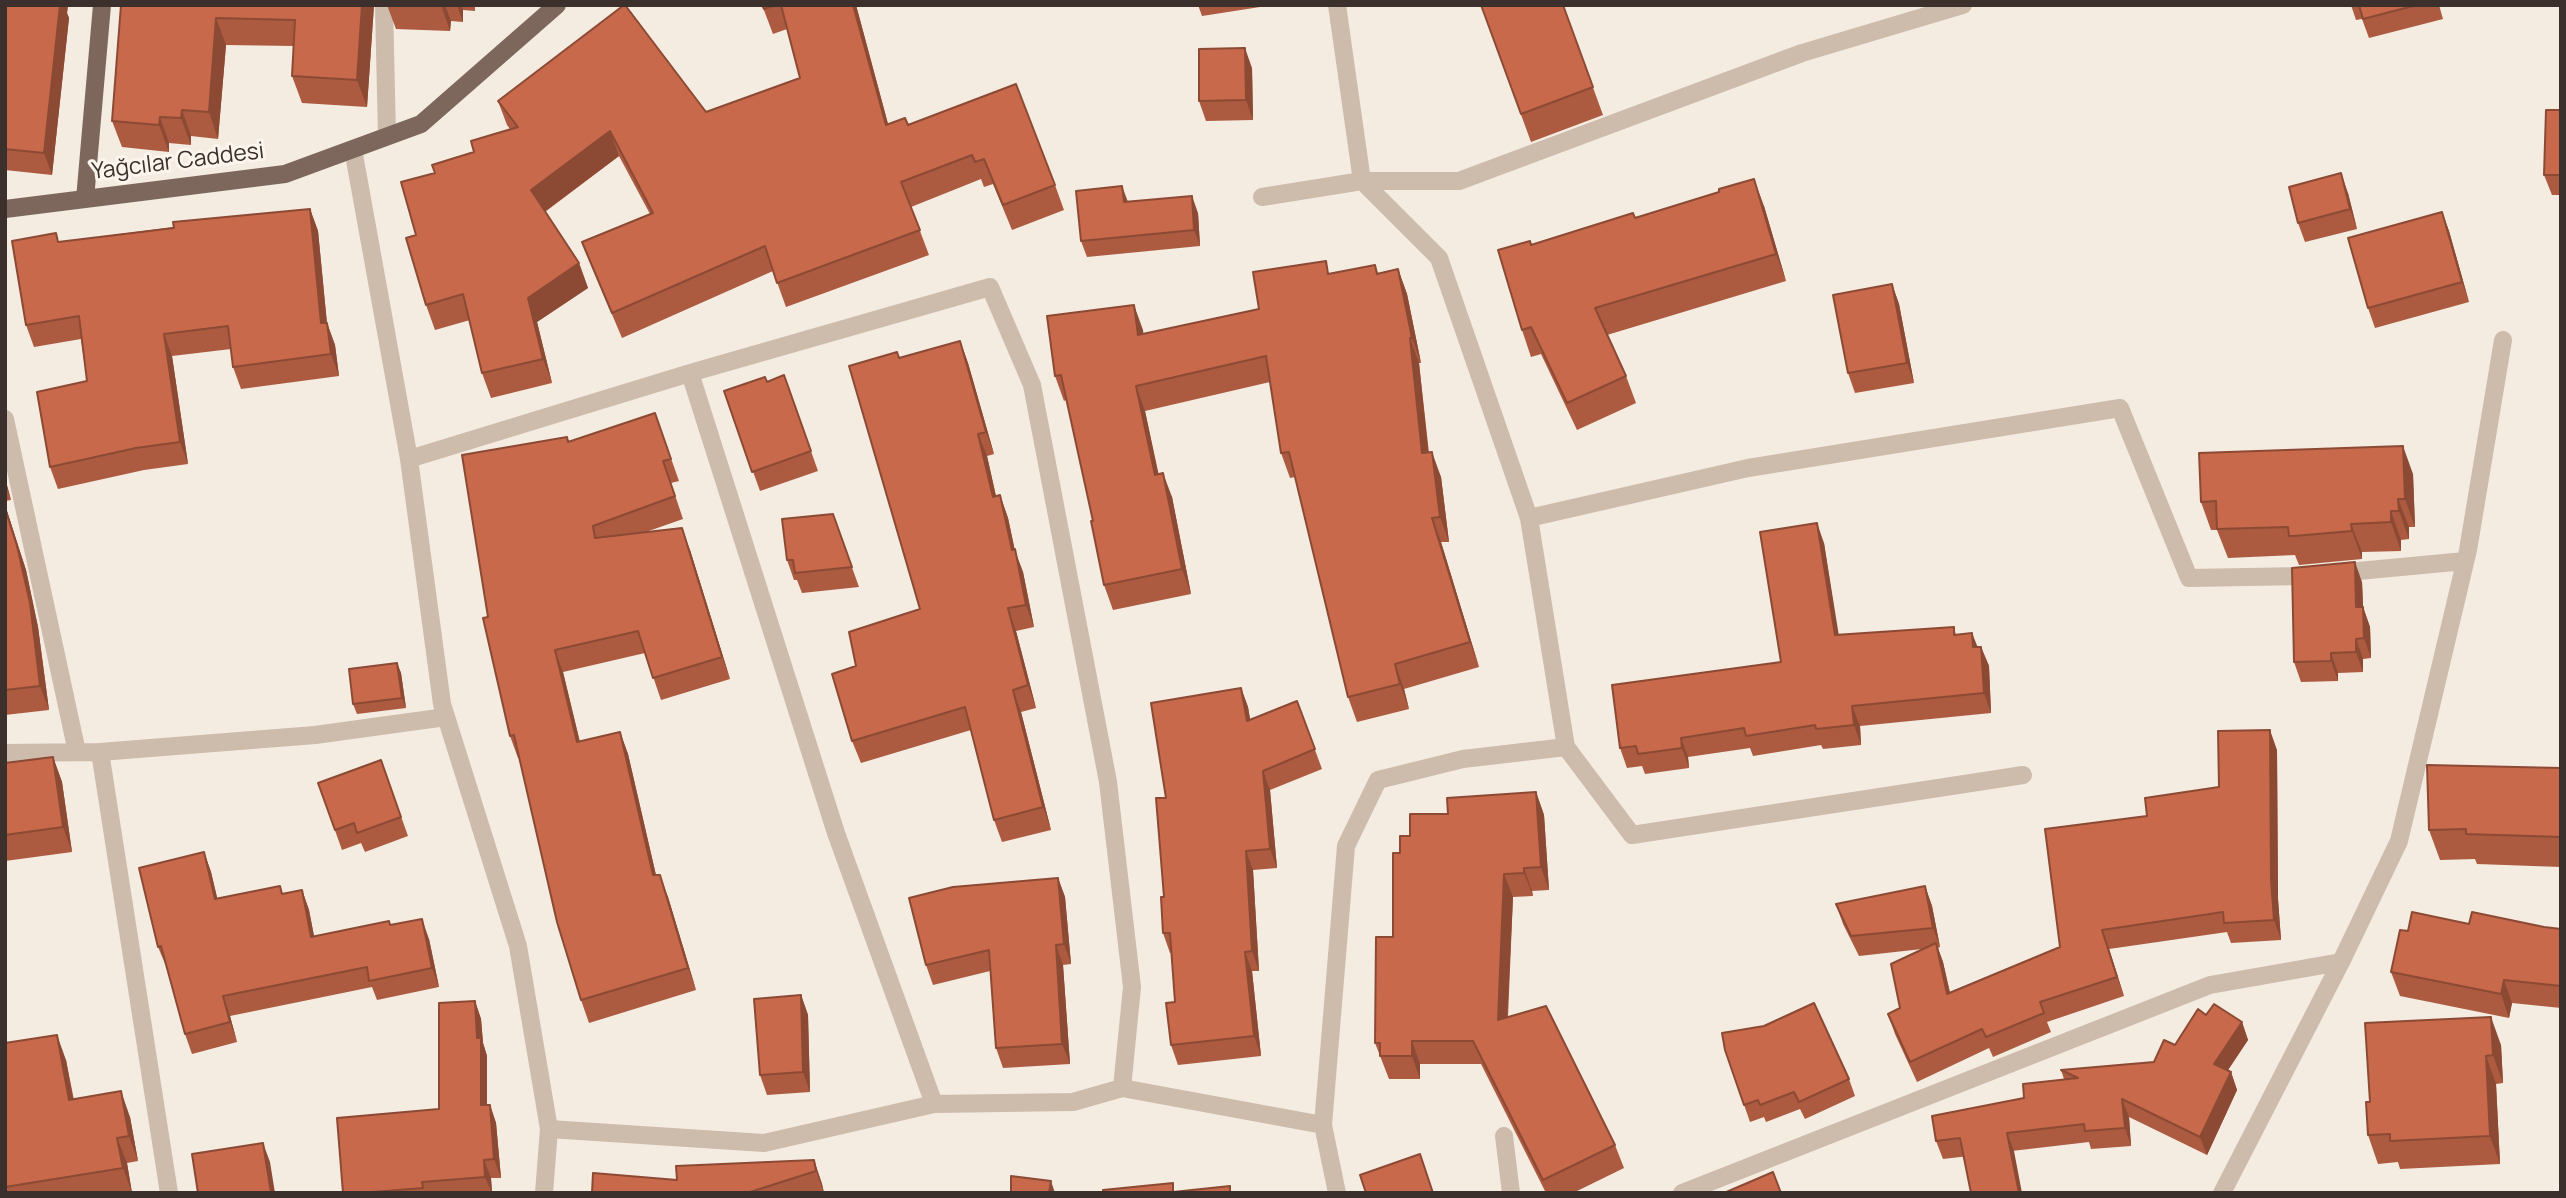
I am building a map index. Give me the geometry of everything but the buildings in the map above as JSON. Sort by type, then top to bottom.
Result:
[{"type":"main road","points":[[85,199],[102,5]]},
{"type":"main road","name":"Yağcılar Caddesi","points":[[5,209],[285,174],[354,149],[421,124],[558,5]]},
{"type":"street","points":[[384,5],[387,136]]},
{"type":"street","points":[[1337,5],[1362,181],[1439,258],[1529,518],[1566,747],[1632,835],[2023,775]]},
{"type":"street","points":[[1262,197],[1362,181],[1459,181],[1802,53],[1963,5]]},
{"type":"street","points":[[354,149],[409,459],[442,704],[518,946],[549,1129],[544,1193]]},
{"type":"street","points":[[409,459],[690,373],[990,287],[1032,386],[1108,782],[1132,987],[1122,1088]]},
{"type":"street","points":[[2222,1193],[2341,962],[2399,841],[2465,561],[2503,340]]},
{"type":"street","points":[[690,373],[836,833],[934,1104]]},
{"type":"street","points":[[1529,518],[1748,468],[2120,408],[2189,578],[2305,576],[2465,561]]},
{"type":"street","points":[[5,419],[76,752]]},
{"type":"street","points":[[5,753],[100,752],[315,735],[446,717]]},
{"type":"street","points":[[1336,1193],[1323,1125],[1346,846],[1378,780],[1462,759],[1566,747]]},
{"type":"street","points":[[100,752],[169,1193]]},
{"type":"street","points":[[1682,1193],[2210,985],[2341,962]]},
{"type":"street","points":[[549,1129],[764,1143],[934,1104],[1073,1102],[1122,1088],[1323,1125]]},
{"type":"street","points":[[1504,1136],[1511,1193]]}]
